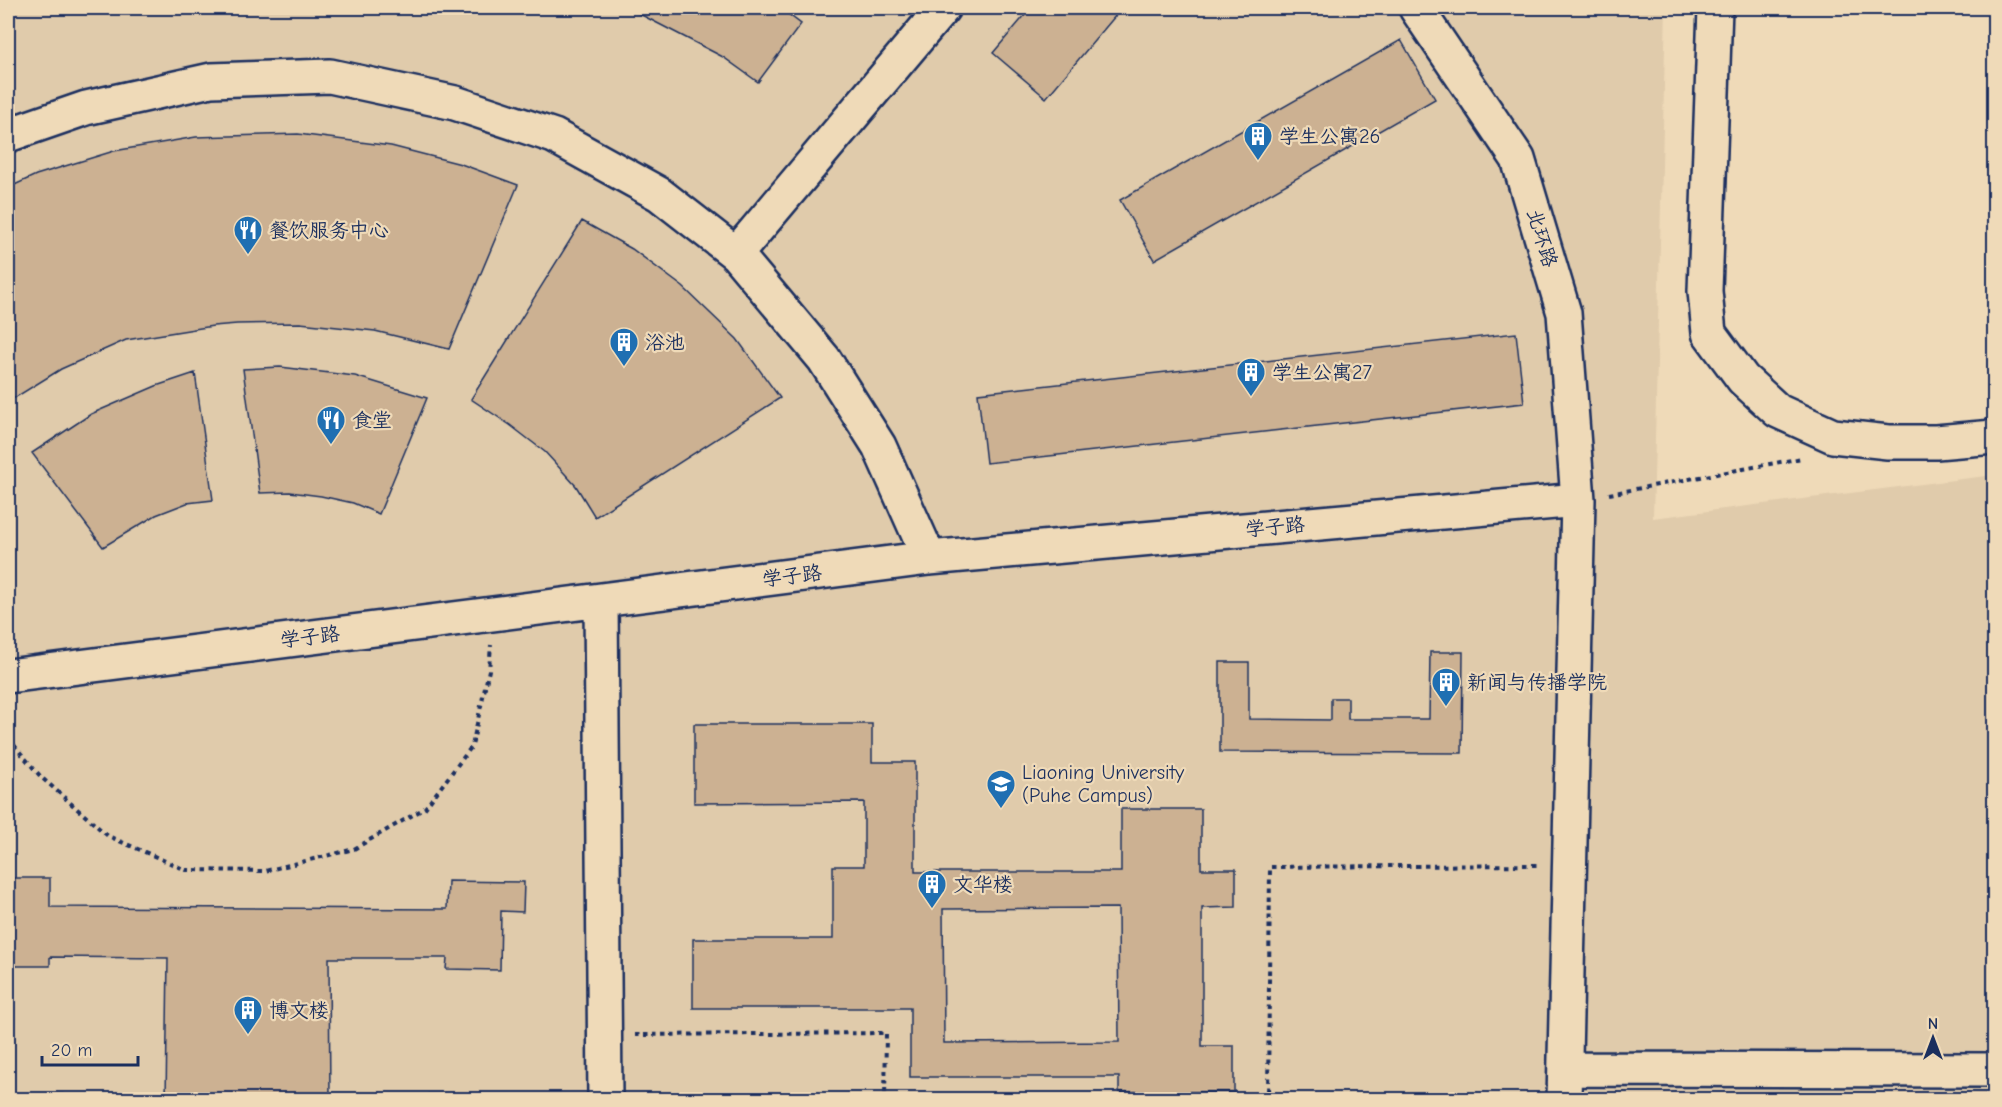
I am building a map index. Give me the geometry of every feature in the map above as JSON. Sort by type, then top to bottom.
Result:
[{"type":"street","points":[[736,254],[943,8]]},
{"type":"street","name":"北环路","points":[[1416,8],[1518,159],[1564,313],[1578,500],[1565,1084]]},
{"type":"street","points":[[1714,8],[1705,291],[1709,333],[1743,379],[1778,411],[1833,436],[1888,442],[1936,442],[1995,437]]},
{"type":"street","points":[[8,135],[86,108],[212,80],[330,76],[455,103],[554,136],[659,194],[736,254],[824,359],[879,446],[929,558]]},
{"type":"street","name":"学子路","points":[[8,676],[929,558],[1578,500]]},
{"type":"street","points":[[601,600],[604,1100]]},
{"type":"street","points":[[1565,1084],[1995,1070]]},
{"type":"path","points":[[1578,500],[1806,458]]},
{"type":"path","points":[[8,738],[41,777],[108,836],[186,870],[265,871],[354,849],[425,808],[472,746],[489,670],[494,614]]},
{"type":"path","points":[[1268,1100],[1270,867],[1570,865]]},
{"type":"path","points":[[604,1035],[886,1033],[885,1100]]},
{"type":"shaded area","name":"Liaoning University (Puhe Campus)","points":[[8,8],[1666,8],[1653,518],[1994,475],[1994,1099],[8,1099]]},
{"type":"building","points":[[628,8],[780,8],[801,24],[758,82],[723,57]]},
{"type":"building","points":[[1031,8],[1122,8],[1046,98],[993,53]]},
{"type":"building","name":"学生公寓26","points":[[1401,40],[1435,99],[1154,260],[1120,200]]},
{"type":"building","name":"餐饮服务中心","points":[[298,134],[391,146],[461,164],[518,185],[449,349],[375,331],[300,323],[213,326],[126,340],[61,369],[8,402],[8,188],[36,175],[114,151],[196,137]]},
{"type":"building","name":"浴池","points":[[582,221],[632,249],[683,287],[737,339],[780,398],[595,517],[576,486],[545,452],[471,399]]},
{"type":"building","name":"学生公寓27","points":[[1516,333],[1524,403],[986,463],[978,393]]},
{"type":"building","name":"食堂","points":[[280,367],[355,376],[427,398],[379,514],[353,503],[321,496],[290,492],[260,493],[243,369]]},
{"type":"building","points":[[195,373],[213,500],[187,503],[156,515],[103,547],[32,453],[91,414],[156,386]]},
{"type":"building","name":"新闻与传播学院","points":[[1430,652],[1463,652],[1462,753],[1220,752],[1220,662],[1249,662],[1249,719],[1331,720],[1331,698],[1348,698],[1348,719],[1429,719]]},
{"type":"building","name":"文华楼","points":[[694,724],[872,724],[872,762],[915,762],[915,872],[1121,872],[1121,809],[1201,809],[1201,869],[1236,869],[1236,907],[1202,908],[1202,1046],[1234,1046],[1234,1092],[1119,1092],[1119,1077],[910,1077],[910,1008],[693,1008],[693,939],[833,939],[833,866],[864,866],[864,802],[694,803]],"holes":[[[1118,908],[1119,1042],[944,1043],[943,909]]]},
{"type":"building","name":"博文楼","points":[[8,878],[50,878],[50,907],[447,909],[448,881],[524,882],[523,912],[501,911],[500,970],[446,969],[447,958],[329,958],[330,1100],[166,1100],[168,958],[50,957],[50,966],[8,966]]},
{"type":"building","points":[[8,1094],[63,1094],[63,1100],[8,1100]]},
{"type":"building","points":[[428,1094],[539,1095],[539,1100],[428,1100]]},
{"type":"place","name":"学生公寓26","points":[[1258,162]]},
{"type":"place","name":"餐饮服务中心","points":[[248,256]]},
{"type":"place","name":"浴池","points":[[624,368]]},
{"type":"place","name":"学生公寓27","points":[[1251,398]]},
{"type":"place","name":"食堂","points":[[331,446]]},
{"type":"place","name":"新闻与传播学院","points":[[1446,708]]},
{"type":"place","name":"Liaoning University (Puhe Campus)","points":[[1001,810]]},
{"type":"place","name":"文华楼","points":[[932,910]]},
{"type":"place","name":"博文楼","points":[[248,1036]]}]
